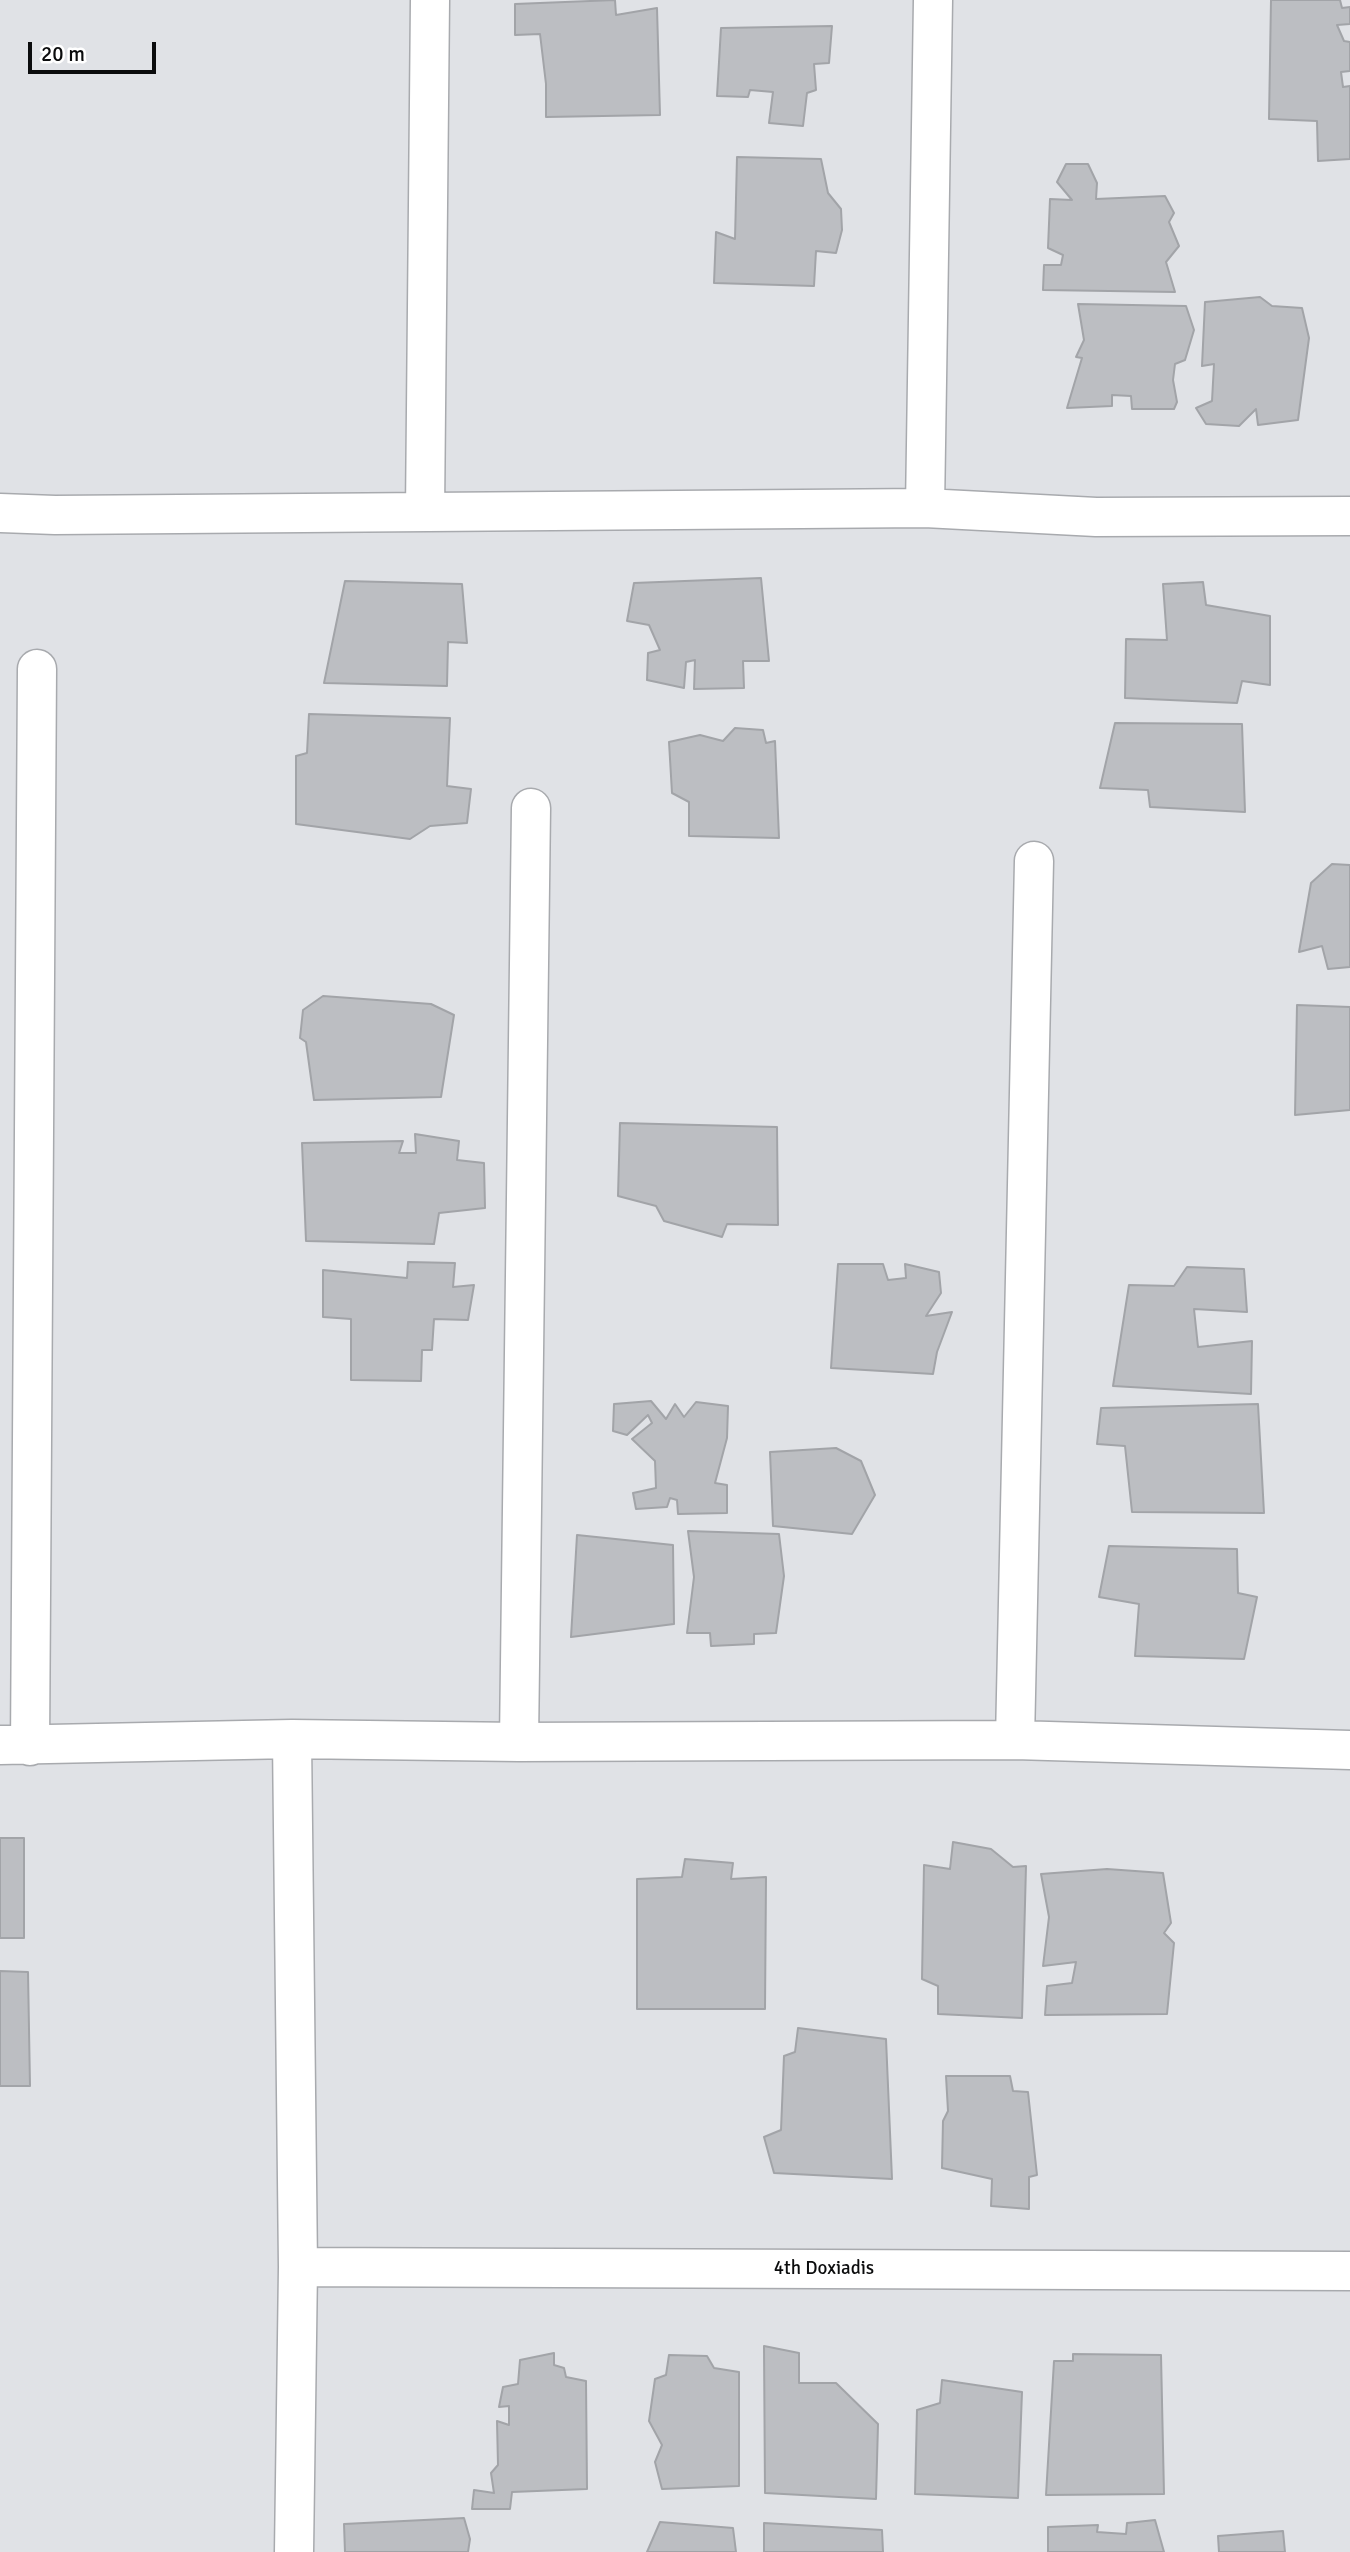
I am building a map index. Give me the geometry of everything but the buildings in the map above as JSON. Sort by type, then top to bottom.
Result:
[{"type":"street","points":[[425,512],[430,0]]},
{"type":"street","points":[[925,508],[933,0]]},
{"type":"street","points":[[0,513],[55,515],[925,508],[1096,517],[1350,516]]},
{"type":"street","points":[[37,669],[15,1745],[292,1740],[1015,1740],[1350,1750]]},
{"type":"street","points":[[519,1742],[531,808]]},
{"type":"street","points":[[1015,1740],[1034,862]]},
{"type":"street","points":[[292,1740],[298,2267],[294,2552]]},
{"type":"street","name":"4th Doxiadis","points":[[298,2267],[1350,2272]]}]
